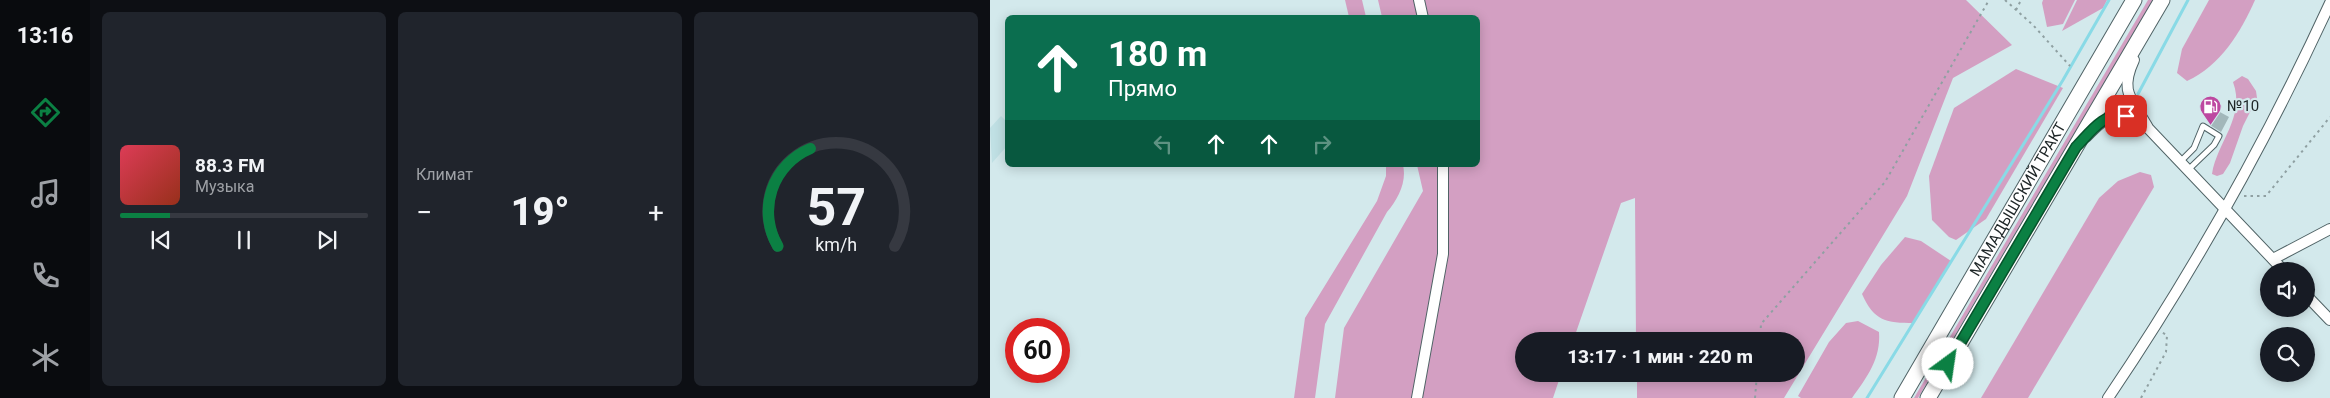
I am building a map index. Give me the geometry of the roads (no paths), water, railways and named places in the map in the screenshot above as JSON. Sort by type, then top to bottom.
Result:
[{"type":"main road","name":"МАМАДЫШСКИЙ ТРАКТ","points":[[1902,398],[2134,0]]},
{"type":"main road","name":"МАМАДЫШСКИЙ ТРАКТ","points":[[1928,398],[2162,0]]},
{"type":"street","points":[[1419,0],[1422,15]]},
{"type":"street","points":[[2108,398],[2156,327],[2227,209],[2291,88],[2330,3]]},
{"type":"street","points":[[2142,34],[2126,83],[2128,96],[2147,127],[2276,262]]},
{"type":"street","points":[[2076,147],[2102,122],[2112,116],[2126,116],[2147,127]]},
{"type":"street","points":[[1416,398],[1443,254],[1443,167]]},
{"type":"street","points":[[2273,259],[2330,229]]},
{"type":"street","points":[[2315,304],[2330,320]]},
{"type":"lane","points":[[2180,162],[2194,148],[2203,126],[2219,136],[2214,145],[2188,170]]},
{"type":"waterway","points":[[1867,398],[2063,80],[2109,0]]},
{"type":"waterway","points":[[2138,94],[2188,0]]},
{"type":"place","name":"№10","points":[[2211,125]]}]
